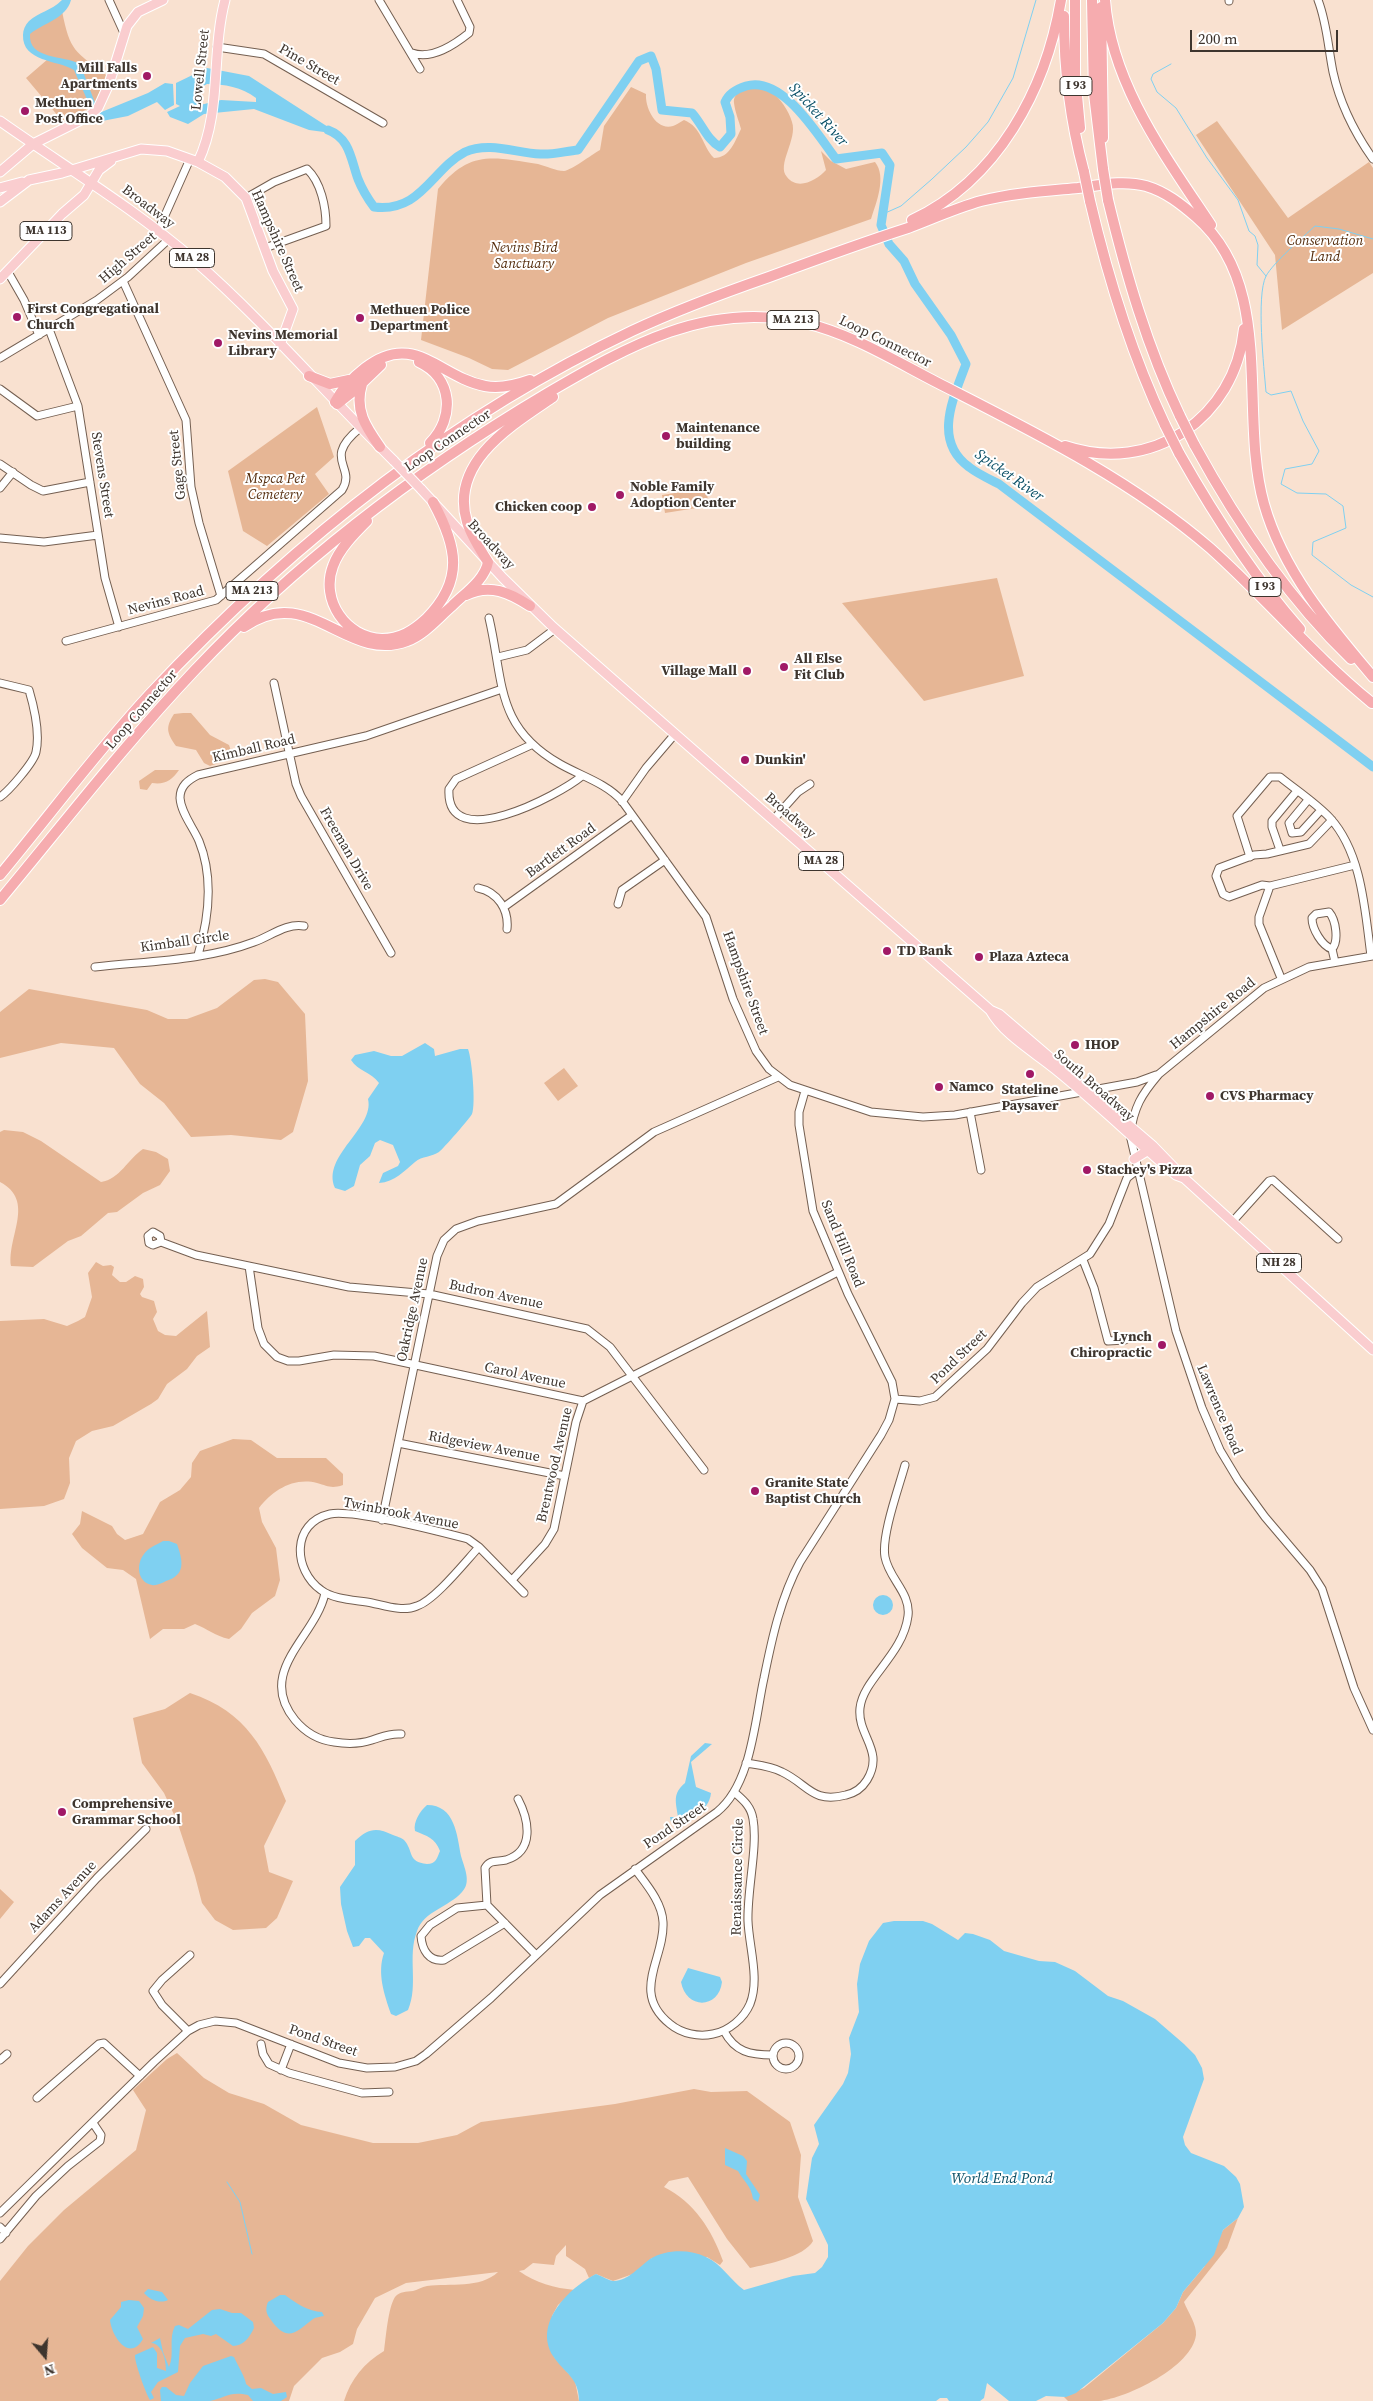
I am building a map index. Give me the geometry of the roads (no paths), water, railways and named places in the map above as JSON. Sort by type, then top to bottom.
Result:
[{"type":"highway","points":[[1062,0],[1067,84],[1073,125],[1084,172]]},
{"type":"highway","points":[[890,232],[930,210],[957,191],[995,154],[1030,100],[1042,73],[1056,32],[1062,0]]},
{"type":"highway","name":"I 93","points":[[1075,0],[1075,74],[1084,172],[1090,201],[1122,316],[1146,382],[1179,453],[1224,528],[1264,586],[1316,648],[1372,704]]},
{"type":"highway","name":"I 93","points":[[1092,0],[1093,85],[1108,200],[1132,292],[1158,365],[1194,444],[1248,534],[1282,582],[1319,626],[1373,681]]},
{"type":"highway","points":[[1101,0],[1103,169]]},
{"type":"highway","points":[[1105,0],[1114,48],[1132,97],[1223,248],[1237,275],[1249,331],[1255,458],[1266,512],[1276,540],[1297,578],[1325,619],[1373,677]]},
{"type":"highway","points":[[890,232],[992,199],[1127,183],[1151,188],[1172,198],[1203,223],[1223,248]]},
{"type":"highway","name":"Loop Connector","points":[[0,875],[150,694],[220,622],[325,527],[389,478],[460,428],[559,369],[613,340],[681,309],[890,232]]},
{"type":"highway","points":[[1036,435],[1077,450],[1114,453],[1151,448],[1182,433],[1212,407],[1232,377],[1243,338],[1243,300]]},
{"type":"highway","name":"Loop Connector","points":[[0,900],[124,750],[195,670],[299,571],[368,514],[486,430],[620,353],[667,332],[704,321],[753,316],[788,319],[844,335],[1036,435]]},
{"type":"highway","points":[[336,403],[343,387],[352,378],[379,359],[401,353],[419,356],[465,379],[490,387],[516,384],[559,369]]},
{"type":"highway","points":[[195,670],[248,625],[269,616],[288,613],[307,616],[363,642],[390,645],[415,637],[455,603],[479,579],[487,568],[488,562],[468,527],[465,512],[465,486],[474,463],[490,445],[515,424],[620,353]]},
{"type":"highway","points":[[336,403],[362,384],[380,365],[392,360],[406,359],[421,363],[441,380],[446,394],[447,413],[439,433],[429,445],[389,478]]},
{"type":"highway","points":[[309,376],[335,385],[352,378]]},
{"type":"highway","points":[[362,384],[359,407],[367,428],[380,447]]},
{"type":"highway","points":[[1036,435],[1116,480],[1183,527],[1236,572],[1339,676],[1372,704]]},
{"type":"highway","points":[[424,474],[366,523],[344,547],[333,564],[329,584],[332,600],[338,614],[352,629],[377,638],[400,636],[421,623],[442,599],[451,582],[454,555],[448,530],[433,502]]},
{"type":"highway","points":[[455,603],[470,593],[487,589],[509,593],[530,606]]},
{"type":"main road","points":[[0,172],[33,144],[89,116],[98,108],[109,84],[127,26],[138,12],[163,0]]},
{"type":"main road","name":"Lowell Street","points":[[191,159],[205,142],[211,113],[217,47],[225,0]]},
{"type":"main road","name":"Broadway","points":[[0,121],[158,231],[232,296],[394,461],[530,606],[965,989]]},
{"type":"main road","points":[[191,159],[205,142]]},
{"type":"main road","name":"Hampshire Street","points":[[71,171],[148,148],[167,151],[191,159],[225,177],[246,198],[280,284],[294,309],[280,345]]},
{"type":"main road","name":"Hampshire Street","points":[[90,182],[100,170],[118,157]]},
{"type":"main road","points":[[55,175],[56,161]]},
{"type":"main road","points":[[90,182],[99,162]]},
{"type":"main road","name":"MA 113","points":[[0,202],[29,180],[71,171]]},
{"type":"main road","points":[[0,188],[29,180]]},
{"type":"main road","name":"MA 113","points":[[0,279],[62,214],[84,195],[90,182]]},
{"type":"main road","name":"South Broadway","points":[[965,989],[990,1010],[994,1019],[1018,1040],[1085,1091],[1130,1131],[1169,1160],[1184,1178],[1373,1350]]},
{"type":"main road","name":"South Broadway","points":[[1130,1131],[1147,1150],[1176,1175],[1184,1178]]},
{"type":"main road","points":[[1134,1159],[1147,1150]]},
{"type":"street","points":[[109,0],[124,33]]},
{"type":"street","points":[[379,0],[420,69]]},
{"type":"street","points":[[1318,0],[1325,23],[1341,101],[1352,126],[1373,159]]},
{"type":"street","points":[[412,53],[424,56],[433,54],[470,33],[470,27],[459,1]]},
{"type":"street","name":"Pine Street","points":[[217,47],[264,54],[383,123]]},
{"type":"street","name":"High Street","points":[[158,231],[191,159]]},
{"type":"street","points":[[246,198],[274,182],[306,170],[312,174],[326,208],[326,226],[265,248]]},
{"type":"street","name":"High Street","points":[[0,358],[97,300],[123,281],[169,240]]},
{"type":"street","points":[[8,272],[24,300],[39,335]]},
{"type":"street","name":"Gage Street","points":[[123,281],[186,420],[191,487],[199,523],[221,596]]},
{"type":"street","name":"Stevens Street","points":[[49,329],[78,406],[98,535],[110,598],[118,627]]},
{"type":"street","points":[[0,389],[37,416],[78,406]]},
{"type":"street","name":"Nevins Road","points":[[66,641],[210,603],[221,596],[342,490],[346,481],[340,452],[348,438],[360,428]]},
{"type":"street","points":[[0,464],[31,486],[42,490],[90,482]]},
{"type":"street","points":[[0,488],[13,472]]},
{"type":"street","points":[[0,538],[44,542],[98,535]]},
{"type":"street","name":"Hampshire Street","points":[[489,618],[507,710],[517,728],[531,745],[582,776],[612,790],[632,815],[706,917],[733,999],[749,1036],[760,1058],[778,1077],[805,1091],[888,1115],[931,1117],[970,1112],[1085,1091]]},
{"type":"street","points":[[498,657],[527,650],[555,629]]},
{"type":"street","points":[[0,683],[29,690],[36,750],[32,760],[0,798]]},
{"type":"street","name":"Freeman Drive","points":[[274,683],[301,796],[391,953]]},
{"type":"street","name":"Kimball Road","points":[[198,955],[208,914],[207,876],[199,841],[180,798],[186,782],[198,775],[366,736],[502,689]]},
{"type":"street","points":[[622,802],[646,768],[675,734]]},
{"type":"street","points":[[531,745],[456,779],[449,789],[452,807],[459,814],[467,817],[485,820],[496,819],[552,796],[582,776]]},
{"type":"street","points":[[1250,856],[1236,816],[1270,777],[1280,777],[1332,820],[1341,835],[1355,865],[1372,956]]},
{"type":"street","points":[[773,820],[798,792],[810,784]]},
{"type":"street","points":[[1280,850],[1272,827],[1272,821],[1297,791]]},
{"type":"street","points":[[1308,800],[1289,823],[1292,834],[1301,832],[1320,810]]},
{"type":"street","name":"Bartlett Road","points":[[504,907],[632,815]]},
{"type":"street","points":[[1332,820],[1309,844],[1250,856],[1219,868],[1216,876],[1223,894],[1229,897],[1262,885],[1270,886],[1355,865]]},
{"type":"street","points":[[618,904],[622,890],[665,860]]},
{"type":"street","points":[[1270,886],[1259,917],[1281,978]]},
{"type":"street","points":[[478,888],[491,892],[504,907],[507,913],[507,930]]},
{"type":"street","points":[[1332,949],[1325,946],[1313,925],[1312,918],[1316,914],[1326,912],[1332,917],[1336,943],[1332,949],[1335,962]]},
{"type":"street","name":"Kimball Circle","points":[[95,967],[198,955],[242,946],[291,925],[304,926]]},
{"type":"street","name":"Hampshire Road","points":[[1130,1131],[1139,1099],[1159,1074],[1256,993],[1281,978],[1310,967],[1372,956]]},
{"type":"street","name":"Hampshire Road","points":[[1085,1091],[1129,1084],[1159,1074]]},
{"type":"street","name":"Oakridge Avenue","points":[[382,1520],[438,1251],[444,1240],[456,1229],[478,1221],[556,1204],[654,1132],[778,1077]]},
{"type":"street","points":[[1129,1084],[1137,1089],[1139,1099]]},
{"type":"street","name":"Sand Hill Road","points":[[805,1091],[798,1121],[810,1200],[819,1228],[838,1272],[892,1382],[895,1399]]},
{"type":"street","points":[[970,1112],[981,1170]]},
{"type":"street","name":"Lawrence Road","points":[[1130,1131],[1134,1159],[1176,1332],[1208,1422],[1238,1480],[1265,1517],[1310,1570],[1322,1589],[1354,1688],[1373,1730]]},
{"type":"street","name":"Pond Street","points":[[0,2213],[188,2031],[203,2023],[222,2021],[250,2028],[350,2066],[382,2068],[405,2065],[435,2047],[491,1998],[587,1906],[635,1869],[718,1812],[734,1792],[746,1763],[770,1649],[790,1582],[800,1562],[881,1435],[889,1420],[895,1399],[920,1401],[935,1397],[987,1349],[1029,1294],[1047,1280],[1083,1260],[1097,1245],[1109,1224],[1127,1178],[1137,1170]]},
{"type":"street","points":[[1233,1221],[1272,1180],[1338,1239]]},
{"type":"street","name":"Budron Avenue","points":[[160,1242],[189,1254],[349,1287],[429,1294],[587,1329],[610,1347],[704,1470]]},
{"type":"street","points":[[1083,1260],[1094,1288],[1108,1341],[1125,1340]]},
{"type":"street","name":"Carol Avenue","points":[[249,1266],[258,1328],[264,1344],[277,1357],[288,1361],[299,1361],[334,1355],[366,1355],[583,1401]]},
{"type":"street","points":[[583,1401],[838,1272]]},
{"type":"street","name":"Brentwood Avenue","points":[[512,1580],[552,1535],[583,1401]]},
{"type":"street","name":"Ridgeview Avenue","points":[[398,1443],[565,1476]]},
{"type":"street","points":[[746,1763],[779,1770],[812,1794],[823,1797],[852,1794],[868,1778],[873,1756],[861,1723],[860,1706],[866,1690],[897,1648],[908,1615],[906,1598],[889,1568],[885,1552],[904,1465]]},
{"type":"street","name":"Twinbrook Avenue","points":[[325,1593],[312,1583],[302,1569],[300,1551],[307,1529],[320,1518],[337,1514],[382,1520],[468,1539],[479,1547],[524,1592]]},
{"type":"street","points":[[401,1734],[384,1735],[364,1742],[332,1742],[306,1731],[288,1709],[283,1691],[286,1663],[294,1648],[320,1611],[325,1593],[401,1608],[417,1606],[426,1602],[479,1547]]},
{"type":"street","name":"Renaissance Circle","points":[[724,2031],[736,2022],[747,2009],[754,1989],[748,1908],[754,1822],[747,1803],[734,1792]]},
{"type":"street","points":[[518,1799],[526,1817],[527,1839],[522,1849],[514,1855],[506,1860],[491,1861],[485,1868],[487,1904],[504,1924],[536,1954]]},
{"type":"street","name":"Adams Avenue","points":[[0,1984],[97,1878],[146,1829]]},
{"type":"street","points":[[635,1869],[658,1904],[663,1917],[663,1931],[652,1970],[650,1986],[657,2010],[667,2022],[681,2031],[707,2035],[724,2031],[730,2042],[742,2051],[751,2055],[773,2056]]},
{"type":"street","points":[[487,1904],[457,1908],[430,1925],[421,1936],[422,1945],[431,1958],[437,1961],[444,1960],[504,1924]]},
{"type":"street","points":[[188,2031],[162,2005],[154,1991],[162,1980],[190,1955]]},
{"type":"street","points":[[37,2098],[99,2044],[104,2043],[140,2076]]},
{"type":"street","points":[[261,2044],[266,2061],[281,2070],[362,2093],[389,2092]]},
{"type":"street","points":[[281,2070],[291,2044]]},
{"type":"street","points":[[0,2060],[7,2054]]},
{"type":"street","points":[[0,2239],[36,2196],[68,2166],[100,2141],[101,2135],[93,2123]]},
{"type":"street","points":[[0,2227],[6,2233]]},
{"type":"water","points":[[62,0],[71,0],[64,12],[30,34],[31,42],[41,53],[80,64],[99,113],[148,93],[165,83],[173,84],[174,105],[165,110],[157,102],[128,116],[97,122],[74,70],[34,55],[24,44],[23,31],[25,26],[37,15],[54,7]]},
{"type":"water","points":[[207,68],[249,76],[339,134],[309,130],[254,109],[204,114],[188,124],[170,117],[167,112],[180,106],[176,104],[176,83]],"holes":[[[207,84],[233,87],[245,91],[256,98],[256,102],[221,100],[200,105],[195,101],[197,93]]]},
{"type":"water","points":[[425,1043],[434,1049],[435,1056],[460,1049],[468,1049],[473,1082],[474,1101],[472,1114],[439,1152],[418,1160],[390,1181],[379,1183],[383,1173],[398,1166],[400,1162],[393,1145],[380,1140],[375,1143],[370,1156],[360,1165],[354,1186],[345,1191],[335,1188],[333,1176],[335,1165],[341,1153],[364,1121],[368,1110],[368,1099],[379,1083],[372,1076],[357,1067],[351,1060],[355,1055],[374,1051],[391,1056],[402,1056]]},
{"type":"water","points":[[163,1541],[177,1544],[181,1556],[180,1571],[172,1578],[152,1585],[141,1577],[139,1567],[141,1558],[148,1550]]},
{"type":"water","points":[[883,1595],[890,1598],[893,1605],[890,1612],[883,1615],[876,1612],[873,1605],[876,1598]]},
{"type":"water","points":[[705,1743],[712,1744],[691,1762],[696,1787],[711,1793],[709,1800],[697,1814],[684,1820],[671,1822],[670,1817],[678,1817],[677,1795],[685,1783],[691,1756]]},
{"type":"water","points":[[427,1805],[436,1806],[444,1810],[453,1823],[467,1879],[465,1888],[457,1897],[431,1914],[420,1924],[414,1941],[413,1991],[411,2000],[408,2010],[396,2016],[391,2014],[382,1984],[381,1968],[384,1953],[370,1938],[365,1938],[359,1946],[353,1947],[341,1904],[340,1887],[355,1865],[355,1841],[369,1831],[382,1831],[400,1838],[407,1844],[416,1861],[427,1864],[434,1862],[440,1851],[436,1843],[415,1831],[418,1817]]},
{"type":"water","name":"World End Pond","points":[[923,1921],[932,1924],[958,1940],[965,1933],[973,1934],[990,1940],[1004,1951],[1039,1961],[1055,1962],[1075,1971],[1108,1996],[1123,2001],[1155,2019],[1195,2055],[1202,2068],[1204,2079],[1183,2137],[1185,2145],[1191,2153],[1224,2166],[1236,2177],[1240,2184],[1244,2207],[1238,2218],[1223,2230],[1214,2255],[1183,2292],[1176,2308],[1163,2323],[1076,2393],[1066,2397],[1046,2396],[1036,2401],[1009,2401],[987,2383],[984,2398],[980,2401],[949,2401],[947,2398],[940,2398],[936,2401],[579,2401],[574,2381],[553,2356],[548,2344],[547,2331],[551,2319],[565,2297],[596,2274],[612,2281],[624,2279],[656,2256],[663,2253],[685,2251],[700,2254],[712,2260],[744,2290],[793,2276],[815,2273],[822,2267],[828,2257],[828,2245],[806,2199],[812,2158],[819,2144],[814,2125],[843,2084],[848,2073],[851,2054],[849,2038],[859,2012],[857,1984],[860,1964],[869,1941],[883,1923]]},
{"type":"water","points":[[688,1968],[720,1977],[722,1982],[720,1991],[715,1997],[702,2003],[689,1998],[681,1982]]},
{"type":"water","points":[[725,2148],[743,2156],[747,2161],[746,2174],[760,2195],[758,2202],[753,2199],[749,2187],[738,2171],[725,2165]]},
{"type":"water","points":[[148,2289],[162,2292],[168,2300],[162,2302],[149,2298],[144,2293]]},
{"type":"water","points":[[280,2295],[285,2295],[307,2308],[322,2312],[324,2316],[314,2318],[292,2333],[282,2332],[269,2318],[266,2309],[268,2302]]},
{"type":"water","points":[[129,2300],[139,2301],[144,2308],[143,2316],[137,2327],[143,2339],[138,2346],[133,2348],[127,2348],[122,2345],[114,2334],[110,2320],[121,2307],[121,2302]]},
{"type":"water","points":[[220,2309],[232,2313],[241,2313],[253,2322],[254,2328],[248,2338],[243,2343],[233,2346],[216,2334],[211,2336],[203,2334],[185,2338],[180,2346],[178,2372],[158,2382],[151,2392],[154,2398],[150,2400],[136,2364],[135,2355],[153,2347],[157,2353],[157,2368],[166,2371],[161,2350],[158,2346],[151,2343],[160,2338],[169,2367],[171,2362],[172,2336],[175,2326],[179,2325],[188,2329],[212,2310]]},
{"type":"water","points":[[231,2356],[234,2357],[246,2384],[252,2389],[261,2388],[273,2394],[286,2392],[287,2397],[281,2401],[253,2401],[248,2395],[236,2394],[210,2401],[161,2401],[160,2390],[162,2387],[166,2387],[176,2395],[184,2396],[190,2383],[203,2366]]},
{"type":"waterway","points":[[883,214],[901,206],[932,179],[966,147],[988,122],[1013,78],[1036,0]]},
{"type":"waterway","name":"Spicket River","points":[[328,130],[341,138],[349,150],[360,183],[374,207],[390,207],[415,197],[454,159],[474,149],[502,148],[545,154],[578,150],[639,61],[651,56],[656,69],[662,110],[692,113],[708,136],[720,147],[731,134],[730,117],[725,102],[733,92],[746,86],[759,85],[773,89],[797,109],[836,159],[882,153],[890,165],[881,225],[889,244],[904,261],[915,284],[951,335],[966,364],[956,390],[949,418],[951,444],[958,456],[972,470],[999,484],[1373,767]]},
{"type":"waterway","points":[[1171,64],[1153,74],[1151,79],[1157,92],[1176,108],[1207,158],[1238,200],[1249,231],[1255,236],[1258,245],[1257,265],[1266,276]]},
{"type":"waterway","points":[[1373,239],[1339,229],[1315,226],[1282,257],[1266,276],[1263,286],[1261,315],[1266,392],[1271,395],[1291,391],[1303,421],[1319,451],[1312,464],[1285,469],[1281,484],[1297,493],[1326,494],[1343,506],[1346,528],[1313,542],[1312,555],[1351,585],[1373,597]]},
{"type":"waterway","points":[[227,2182],[240,2202],[252,2254]]},
{"type":"place","name":"Mill Falls Apartments","points":[[147,76]]},
{"type":"place","name":"Methuen Post Office","points":[[25,111]]},
{"type":"place","name":"First Congregational Church","points":[[17,317]]},
{"type":"place","name":"Methuen Police Department","points":[[360,318]]},
{"type":"place","name":"Nevins Memorial Library","points":[[218,343]]},
{"type":"place","name":"Maintenance building","points":[[666,436]]},
{"type":"place","name":"Noble Family Adoption Center","points":[[620,495]]},
{"type":"place","name":"Chicken coop","points":[[592,507]]},
{"type":"place","name":"All Else Fit Club","points":[[784,667]]},
{"type":"place","name":"Village Mall","points":[[747,671]]},
{"type":"place","name":"Dunkin'","points":[[745,760]]},
{"type":"place","name":"TD Bank","points":[[887,951]]},
{"type":"place","name":"Plaza Azteca","points":[[979,957]]},
{"type":"place","name":"IHOP","points":[[1075,1045]]},
{"type":"place","name":"Stateline Paysaver","points":[[1030,1074]]},
{"type":"place","name":"Namco","points":[[939,1087]]},
{"type":"place","name":"CVS Pharmacy","points":[[1210,1096]]},
{"type":"place","name":"Stachey's Pizza","points":[[1087,1170]]},
{"type":"place","name":"Lynch Chiropractic","points":[[1162,1345]]},
{"type":"place","name":"Granite State Baptist Church","points":[[755,1491]]},
{"type":"place","name":"Comprehensive Grammar School","points":[[62,1812]]},
{"type":"park label","name":"Conservation Land","points":[[1325,250]]},
{"type":"park label","name":"Nevins Bird Sanctuary","points":[[524,256]]},
{"type":"park label","name":"Mspca Pet Cemetery","points":[[275,488]]}]
